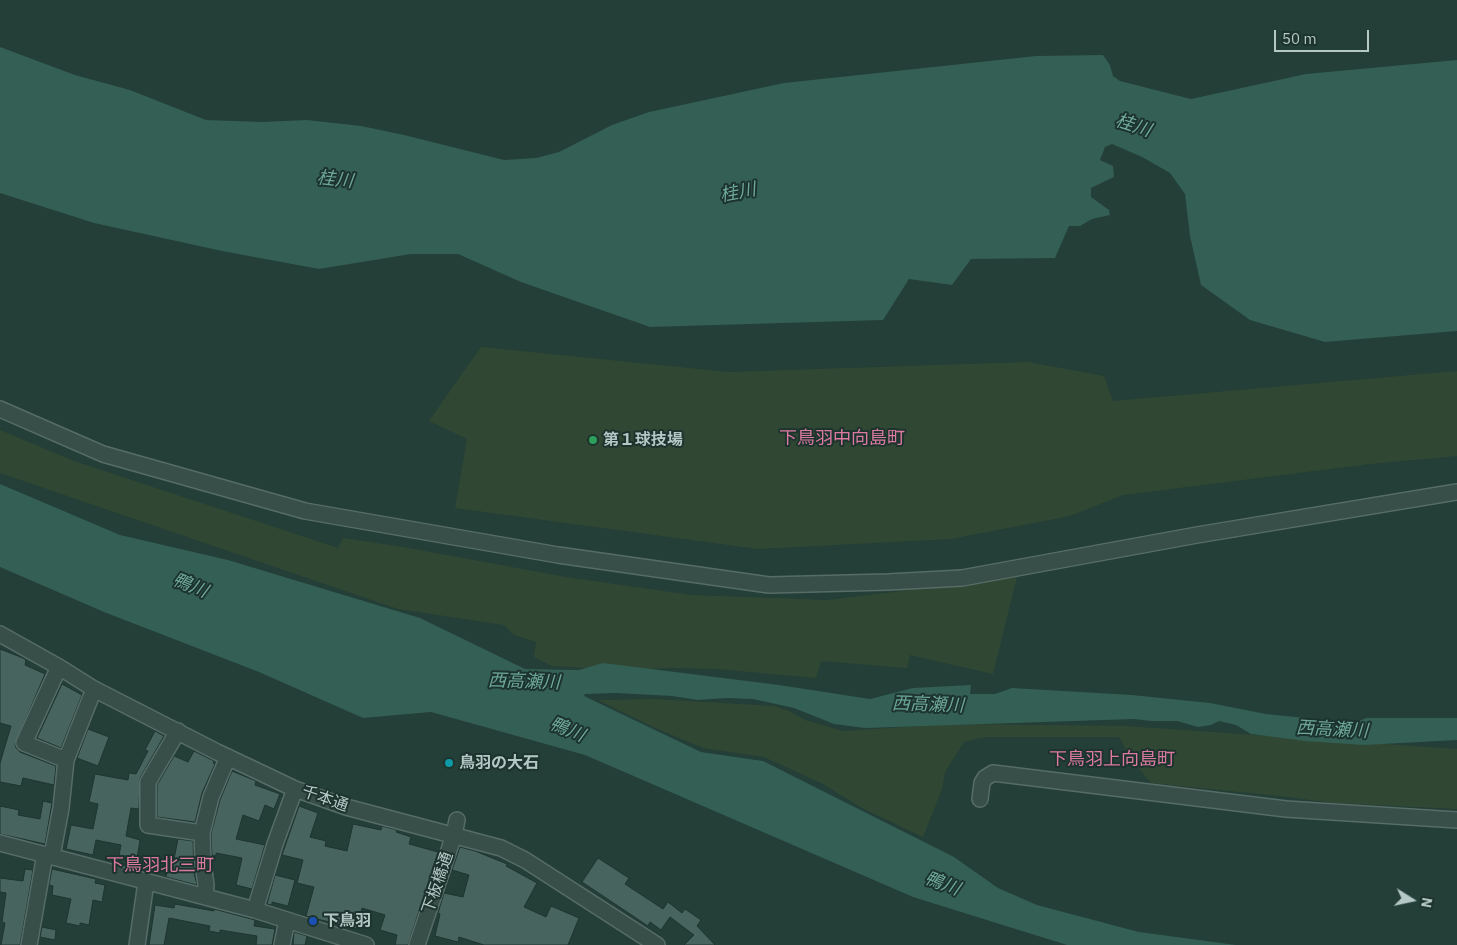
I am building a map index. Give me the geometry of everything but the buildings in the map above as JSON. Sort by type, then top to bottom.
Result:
[{"type":"street","points":[[0,408],[103,454],[305,511],[558,555],[768,584],[888,582],[962,578],[1457,492]]},
{"type":"street","name":"千本通","points":[[0,634],[59,667],[94,690],[295,789],[346,807],[501,848],[525,860],[656,945]]},
{"type":"street","points":[[59,667],[24,743],[66,760]]},
{"type":"street","points":[[29,945],[61,808],[66,760],[94,690]]},
{"type":"street","points":[[178,732],[148,782],[148,825],[202,833]]},
{"type":"street","points":[[205,897],[206,885],[202,833],[211,798],[228,757]]},
{"type":"street","points":[[980,799],[982,783],[985,778],[993,773],[1286,809],[1457,820]]},
{"type":"street","points":[[255,910],[275,844],[295,789]]},
{"type":"street","name":"下板橋通","points":[[417,945],[454,835],[457,820]]},
{"type":"street","points":[[0,843],[255,910],[366,945]]},
{"type":"street","points":[[137,945],[146,882]]},
{"type":"street","points":[[282,945],[287,920]]},
{"type":"shaded area","points":[[481,347],[729,372],[1028,362],[1104,376],[1113,401],[1457,371],[1457,456],[1370,464],[1123,495],[1070,516],[951,539],[758,549],[455,508],[467,439],[429,421]]},
{"type":"shaded area","points":[[0,430],[74,461],[338,548],[343,538],[566,577],[691,595],[828,600],[1017,577],[993,674],[910,655],[907,668],[821,661],[816,678],[717,669],[668,668],[622,670],[552,666],[534,657],[536,642],[514,635],[504,625],[398,609],[0,473]]},
{"type":"shaded area","points":[[654,699],[774,706],[789,711],[805,720],[843,731],[951,724],[1126,726],[1457,749],[1457,809],[1335,803],[1151,783],[1132,760],[1119,737],[988,737],[964,742],[945,772],[942,789],[923,837],[862,808],[823,784],[764,757],[703,748],[653,727],[598,700]]},
{"type":"water","name":"桂川","points":[[0,47],[75,75],[130,90],[206,120],[262,122],[307,120],[361,126],[504,160],[536,158],[559,152],[612,125],[649,112],[784,83],[1036,56],[1103,55],[1110,65],[1113,76],[1120,81],[1191,99],[1306,74],[1457,60],[1457,331],[1325,342],[1250,320],[1201,285],[1190,236],[1185,194],[1170,173],[1142,157],[1112,144],[1105,147],[1100,160],[1113,166],[1114,177],[1091,188],[1091,197],[1109,210],[1110,215],[1092,219],[1080,226],[1069,226],[1055,258],[971,259],[952,285],[909,279],[883,320],[650,327],[521,282],[458,254],[411,254],[319,269],[222,251],[94,223],[0,193]]},
{"type":"water","points":[[0,484],[120,535],[228,560],[420,618],[525,669],[579,670],[603,663],[779,685],[870,699],[913,688],[971,685],[970,694],[995,694],[1012,688],[1132,695],[1210,703],[1266,714],[1355,723],[1366,718],[1457,718],[1457,740],[1364,745],[1305,741],[1251,734],[1236,725],[1219,721],[1211,725],[1198,727],[1177,721],[1134,719],[865,728],[834,724],[794,708],[753,699],[698,700],[672,696],[616,693],[585,694],[584,696],[701,752],[763,761],[954,857],[998,888],[1037,905],[1139,932],[1236,945],[1067,945],[913,897],[585,755],[431,712],[363,718],[259,672],[104,612],[0,567]]},
{"type":"place","name":"第１球技場","points":[[593,440]]},
{"type":"place","name":"鳥羽の大石","points":[[449,763]]},
{"type":"place","name":"下鳥羽","points":[[313,921]]},
{"type":"district","name":"下鳥羽中向島町","points":[[842,439]]},
{"type":"district","name":"下鳥羽上向島町","points":[[1112,760]]},
{"type":"district","name":"下鳥羽北三町","points":[[160,866]]},
{"type":"water label","name":"鴨川","points":[[190,586]]},
{"type":"water label","name":"西高瀬川","points":[[524,682]]},
{"type":"water label","name":"西高瀬川","points":[[928,705]]},
{"type":"water label","name":"鴨川","points":[[567,730]]},
{"type":"water label","name":"西高瀬川","points":[[1332,730]]},
{"type":"water label","name":"鴨川","points":[[942,884]]}]
